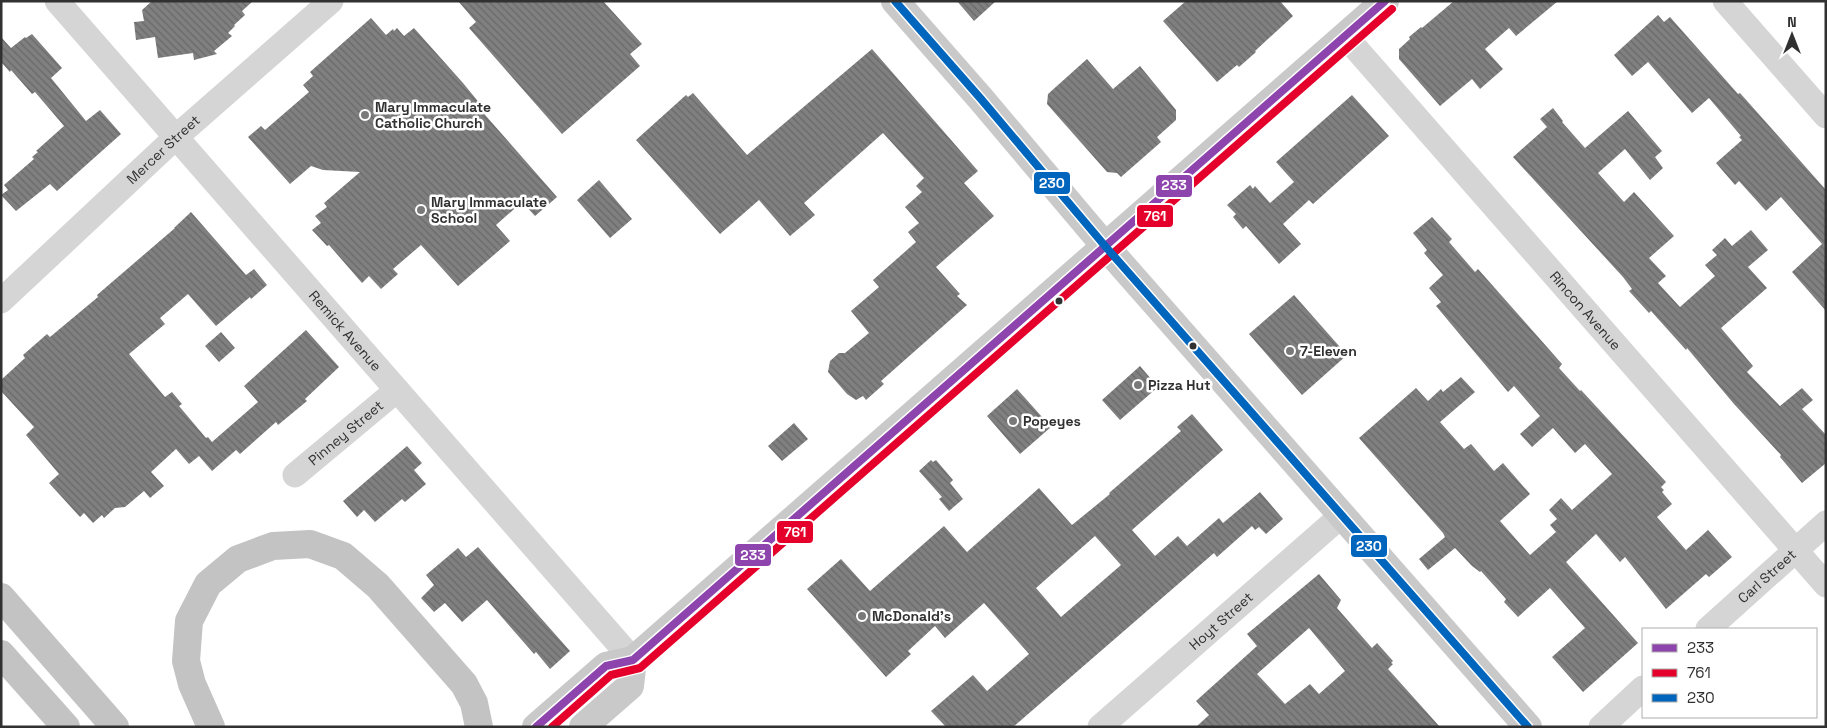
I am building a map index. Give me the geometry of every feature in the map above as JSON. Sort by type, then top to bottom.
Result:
[{"type":"highway","points":[[211,727],[192,684],[186,661],[189,621],[208,584],[238,559],[273,546],[310,544],[343,556],[378,586],[464,684],[474,703],[479,727]]},
{"type":"highway","points":[[1,597],[115,727]]},
{"type":"highway","points":[[1,654],[66,727]]},
{"type":"main road","points":[[895,1],[1106,246],[1528,727]]},
{"type":"main road","points":[[536,727],[606,666],[633,660],[1385,1]]},
{"type":"main road","points":[[583,727],[630,686],[633,660]]},
{"type":"street","name":"Remick Avenue","points":[[57,1],[633,660]]},
{"type":"street","name":"Mercer Street","points":[[1,301],[176,137],[331,1]]},
{"type":"street","points":[[1725,1],[1826,116]]},
{"type":"street","name":"Rincon Avenue","points":[[1346,36],[1826,585]]},
{"type":"street","name":"Pinney Street","points":[[295,475],[397,390]]},
{"type":"street","name":"Hoyt Street","points":[[1100,727],[1342,515]]},
{"type":"street","name":"Carl Street","points":[[1709,628],[1826,523]]},
{"type":"street","points":[[1601,727],[1642,689]]},
{"type":"building","points":[[152,1],[253,1],[242,11],[245,15],[228,33],[232,36],[214,51],[217,54],[194,60],[193,53],[158,58],[155,37],[136,40],[134,22],[144,21],[142,10]]},
{"type":"building","points":[[458,1],[603,1],[642,44],[630,54],[640,66],[562,134],[469,28],[476,22]]},
{"type":"building","points":[[957,1],[996,1],[974,21]]},
{"type":"building","points":[[1186,1],[1280,1],[1293,16],[1239,67],[1237,65],[1217,82],[1163,21]]},
{"type":"building","points":[[1454,1],[1558,1],[1516,36],[1509,28],[1485,49],[1503,69],[1480,89],[1472,79],[1440,106],[1399,59],[1399,49],[1410,39],[1409,37]]},
{"type":"building","points":[[1658,15],[1664,22],[1670,17],[1826,190],[1826,311],[1792,272],[1822,244],[1781,197],[1766,211],[1739,181],[1735,185],[1716,163],[1742,140],[1739,137],[1741,136],[1709,98],[1692,113],[1648,62],[1632,76],[1614,55]]},
{"type":"building","points":[[371,18],[386,35],[397,28],[404,36],[414,28],[481,105],[479,108],[557,197],[535,216],[522,202],[496,225],[510,241],[458,286],[421,245],[393,269],[398,274],[381,289],[369,276],[362,283],[329,245],[327,246],[312,230],[321,223],[315,216],[327,207],[324,203],[360,172],[323,170],[311,166],[290,184],[248,137],[261,126],[265,130],[309,92],[303,85],[313,76],[310,72]]},
{"type":"building","points":[[32,34],[62,68],[51,78],[86,121],[100,110],[121,134],[57,191],[50,184],[16,211],[1,195],[8,190],[4,185],[34,159],[32,157],[38,152],[36,151],[64,126],[35,92],[32,94],[11,70],[10,72],[1,62],[1,37],[11,48]]},
{"type":"building","points":[[872,49],[978,171],[964,183],[994,216],[936,267],[960,294],[957,296],[967,305],[881,381],[884,384],[866,400],[863,396],[856,400],[847,394],[828,372],[830,361],[839,353],[845,353],[869,333],[851,311],[879,287],[873,280],[916,242],[908,232],[919,223],[905,207],[922,192],[916,186],[924,178],[883,133],[804,203],[815,215],[790,236],[759,200],[720,234],[636,140],[686,95],[688,97],[693,93],[747,155]]},
{"type":"building","points":[[1087,59],[1113,89],[1140,66],[1176,110],[1176,120],[1157,137],[1161,142],[1121,177],[1117,173],[1107,172],[1047,104],[1048,94]]},
{"type":"building","points":[[1352,95],[1389,136],[1313,204],[1309,200],[1283,224],[1301,244],[1279,264],[1246,226],[1243,229],[1233,217],[1236,214],[1227,205],[1250,185],[1253,189],[1255,186],[1270,203],[1294,182],[1276,162]]},
{"type":"building","points":[[1553,108],[1562,122],[1585,148],[1628,111],[1662,151],[1655,157],[1663,168],[1650,180],[1625,149],[1598,173],[1624,202],[1634,192],[1674,236],[1649,258],[1666,276],[1658,283],[1680,307],[1715,276],[1705,265],[1717,255],[1712,250],[1725,238],[1732,246],[1751,230],[1768,250],[1748,267],[1767,288],[1721,328],[1753,366],[1747,372],[1780,406],[1802,388],[1813,400],[1802,409],[1826,435],[1826,463],[1802,483],[1780,457],[1781,455],[1734,404],[1687,348],[1686,350],[1651,311],[1649,313],[1629,291],[1632,289],[1623,277],[1513,157],[1547,127],[1540,119]]},
{"type":"building","points":[[599,180],[632,219],[610,238],[577,200]]},
{"type":"building","points":[[191,212],[246,275],[254,269],[267,285],[216,326],[188,294],[160,318],[165,324],[129,354],[165,397],[172,392],[182,404],[179,406],[206,438],[208,437],[212,442],[258,402],[244,386],[306,330],[339,367],[305,399],[307,401],[278,425],[276,422],[240,454],[236,450],[212,471],[199,456],[189,464],[176,449],[151,472],[164,486],[150,498],[144,491],[125,507],[115,508],[104,518],[102,515],[93,523],[84,513],[80,517],[49,483],[59,474],[26,435],[34,427],[1,391],[1,380],[25,358],[23,355],[47,334],[50,337],[98,297],[97,295]]},
{"type":"building","points":[[1432,217],[1452,239],[1449,242],[1475,272],[1478,269],[1562,364],[1559,368],[1666,482],[1661,487],[1664,490],[1662,492],[1672,504],[1657,517],[1686,550],[1708,530],[1732,557],[1709,577],[1706,574],[1666,609],[1625,557],[1620,562],[1596,534],[1566,562],[1638,643],[1583,692],[1552,657],[1585,628],[1550,588],[1518,617],[1504,602],[1506,599],[1481,571],[1472,566],[1455,548],[1428,570],[1419,559],[1445,537],[1443,533],[1359,438],[1416,388],[1428,401],[1441,389],[1443,392],[1461,377],[1475,392],[1440,422],[1464,449],[1471,444],[1494,471],[1503,463],[1530,494],[1500,521],[1530,555],[1556,532],[1550,525],[1557,519],[1549,510],[1561,498],[1572,510],[1612,474],[1585,444],[1575,453],[1553,428],[1532,447],[1520,434],[1540,416],[1514,386],[1508,392],[1436,306],[1441,302],[1429,288],[1443,275],[1424,253],[1427,250],[1413,233]]},
{"type":"building","points":[[1294,295],[1347,355],[1302,395],[1249,334]]},
{"type":"building","points":[[221,332],[235,348],[219,362],[205,346]]},
{"type":"building","points":[[1140,366],[1158,387],[1120,420],[1102,400]]},
{"type":"building","points":[[1017,389],[1051,427],[1020,454],[987,416]]},
{"type":"building","points":[[1192,414],[1223,450],[1132,530],[1155,556],[1178,536],[1187,546],[1219,518],[1223,523],[1260,492],[1283,519],[1266,534],[1259,527],[1255,530],[1252,526],[1217,557],[1214,553],[1013,727],[946,727],[931,711],[973,675],[987,691],[1029,654],[984,603],[945,638],[935,626],[908,651],[911,654],[886,677],[807,589],[841,559],[870,591],[944,526],[967,552],[1039,488],[1072,525],[1181,431],[1177,427]],"holes":[[[1095,536],[1121,565],[1061,617],[1036,588]]]},
{"type":"building","points":[[794,423],[808,439],[782,461],[768,446]]},
{"type":"building","points":[[407,446],[422,463],[414,470],[426,484],[405,502],[402,499],[375,522],[364,510],[357,517],[343,501]]},
{"type":"building","points":[[931,460],[933,462],[936,460],[953,480],[950,483],[963,499],[949,511],[939,499],[942,497],[919,471]]},
{"type":"building","points":[[478,547],[570,651],[550,669],[536,652],[534,654],[487,600],[462,622],[445,603],[434,612],[421,598],[434,585],[426,575],[458,548],[466,557]]},
{"type":"building","points":[[1319,574],[1341,600],[1337,608],[1372,648],[1377,643],[1393,661],[1391,663],[1393,664],[1388,669],[1440,727],[1196,727],[1209,715],[1196,701],[1257,646],[1247,634]],"holes":[[[1309,628],[1345,671],[1319,694],[1310,684],[1285,704],[1257,674]]]},
{"type":"transit line","name":"230","points":[[895,1],[981,99],[1105,246],[1528,727]]},
{"type":"transit line","name":"233","points":[[536,727],[606,666],[633,660],[1385,1]]},
{"type":"transit line","name":"761","points":[[552,727],[611,675],[640,668],[1392,9]]},
{"type":"place","name":"Mary Immaculate Catholic Church","points":[[365,115]]},
{"type":"place","name":"Mary Immaculate School","points":[[421,210]]},
{"type":"place","name":"7-Eleven","points":[[1290,351]]},
{"type":"place","name":"Pizza Hut","points":[[1138,385]]},
{"type":"place","name":"Popeyes","points":[[1013,421]]},
{"type":"place","name":"McDonald's","points":[[862,616]]}]
